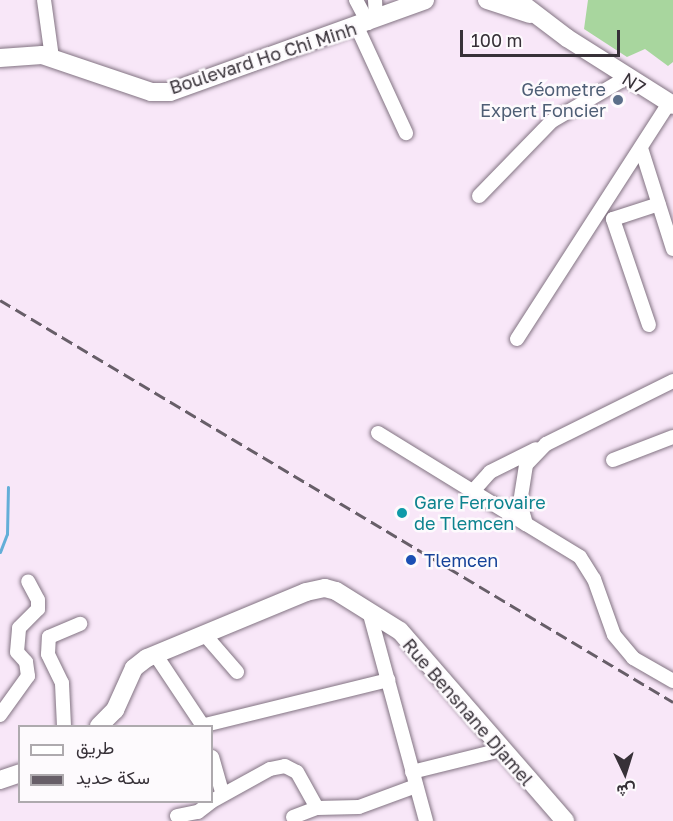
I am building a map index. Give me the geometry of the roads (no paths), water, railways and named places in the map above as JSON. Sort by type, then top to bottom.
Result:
[{"type":"main road","name":"Boulevard Ho Chi Minh","points":[[0,58],[52,57],[151,92],[170,92],[424,1],[439,0]]},
{"type":"main road","points":[[486,0],[538,16]]},
{"type":"main road","points":[[507,0],[538,16]]},
{"type":"main road","points":[[517,0],[538,16]]},
{"type":"main road","name":"N7","points":[[538,16],[626,78],[671,104]]},
{"type":"main road","name":"Rue Bensnane Djamel","points":[[100,725],[115,710],[135,668],[154,654],[313,589],[336,591],[399,631],[461,699],[501,750],[565,821]]},
{"type":"main road","points":[[0,780],[18,774]]},
{"type":"street","points":[[44,0],[52,57]]},
{"type":"street","points":[[356,0],[367,23],[405,133]]},
{"type":"street","points":[[367,23],[375,0]]},
{"type":"street","points":[[479,196],[552,121],[626,78]]},
{"type":"street","points":[[517,339],[671,104]]},
{"type":"street","points":[[641,148],[673,249]]},
{"type":"street","points":[[613,219],[658,204]]},
{"type":"street","points":[[600,211],[613,219],[649,325]]},
{"type":"street","points":[[474,490],[490,472],[673,381]]},
{"type":"street","points":[[378,433],[474,490],[579,557],[594,579],[614,635],[633,658],[673,681]]},
{"type":"street","points":[[613,460],[673,437]]},
{"type":"street","points":[[526,524],[520,503],[523,475],[526,465],[546,444]]},
{"type":"street","points":[[0,715],[28,676],[26,662],[17,652],[19,628],[38,609],[38,600],[28,581]]},
{"type":"street","points":[[369,611],[426,821]]},
{"type":"street","points":[[64,725],[62,683],[48,654],[49,638],[80,624]]},
{"type":"street","points":[[205,635],[237,672]]},
{"type":"street","points":[[154,654],[201,725]]},
{"type":"street","points":[[206,725],[388,680]]},
{"type":"street","points":[[412,772],[501,750]]},
{"type":"street","points":[[213,771],[215,799],[270,769],[285,766],[297,772],[317,808]]},
{"type":"street","points":[[293,817],[317,808],[359,807],[416,786]]},
{"type":"street","points":[[177,816],[198,812],[210,803]]},
{"type":"waterway","points":[[0,552],[7,534],[8,487]]},
{"type":"railway","points":[[0,300],[673,702]]},
{"type":"place","name":"Géometre Expert Foncier","points":[[618,100]]},
{"type":"place","name":"Gare Ferrovaire de Tlemcen","points":[[402,513]]},
{"type":"place","name":"Tlemcen","points":[[411,560]]}]
